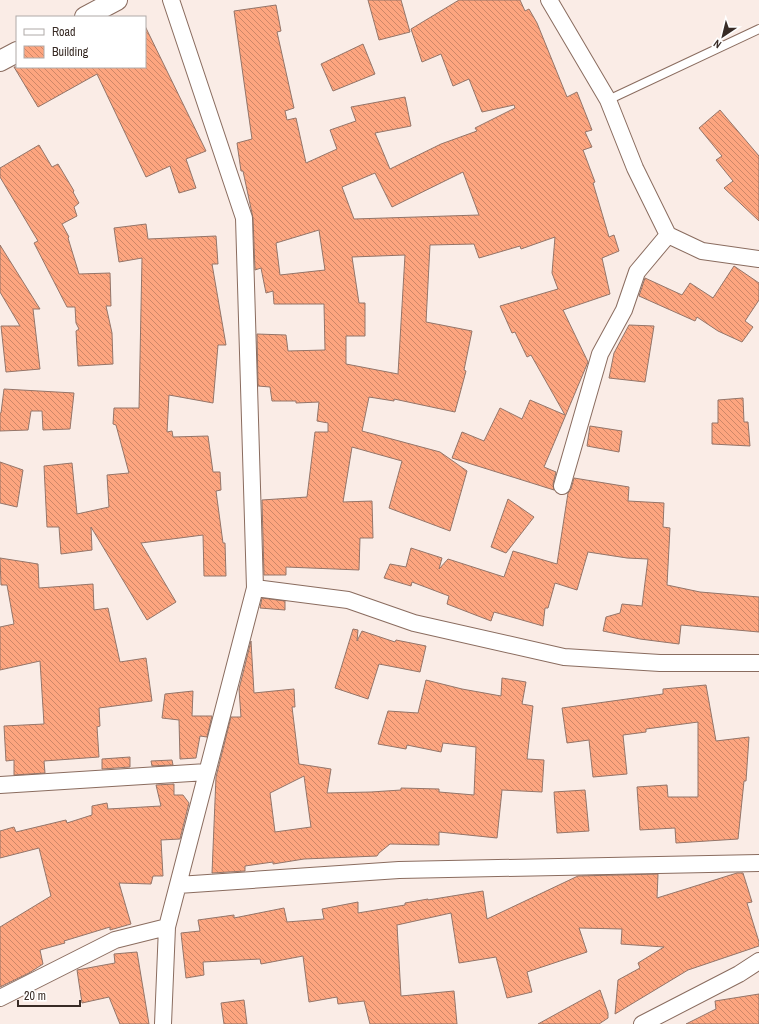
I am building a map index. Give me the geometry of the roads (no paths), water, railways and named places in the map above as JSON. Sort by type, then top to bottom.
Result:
[{"type":"street","points":[[88,16],[117,0]]},
{"type":"street","points":[[163,1024],[168,927],[255,588],[244,218],[171,0]]},
{"type":"street","points":[[549,0],[608,100],[635,168],[668,235],[702,251],[759,259]]},
{"type":"street","points":[[0,60],[16,52]]},
{"type":"street","points":[[562,486],[600,354],[624,310],[636,272],[668,235]]},
{"type":"street","points":[[255,588],[348,600],[414,623],[564,657],[660,663],[759,663]]},
{"type":"street","points":[[0,785],[207,772]]},
{"type":"street","points":[[178,885],[399,870],[759,863]]},
{"type":"street","points":[[0,998],[115,940],[168,927]]},
{"type":"street","points":[[642,1024],[739,974],[759,962]]},
{"type":"lane","points":[[608,100],[759,29]]}]
